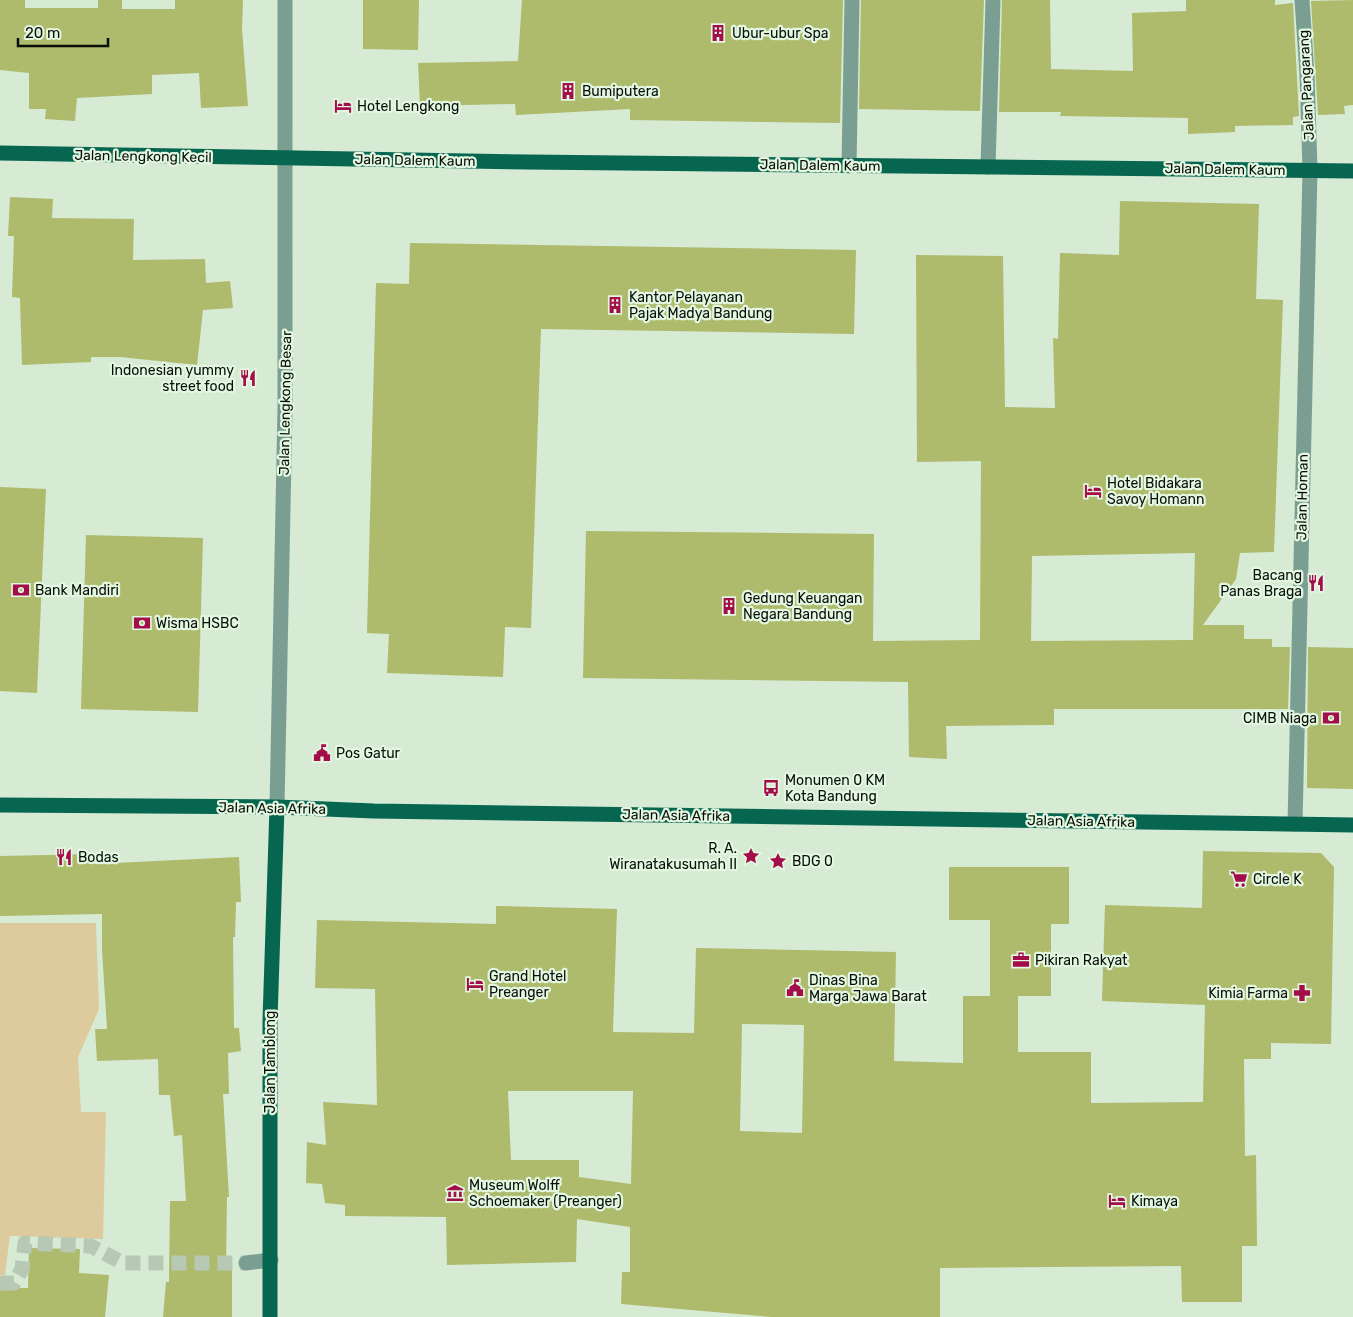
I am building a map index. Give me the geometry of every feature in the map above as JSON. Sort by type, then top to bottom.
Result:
[{"type":"main road","name":"Jalan Lengkong Kecil","points":[[0,152],[286,158]]},
{"type":"main road","name":"Jalan Dalem Kaum","points":[[286,158],[1353,171]]},
{"type":"main road","name":"Jalan Asia Afrika","points":[[0,805],[278,807],[412,811],[1353,825]]},
{"type":"main road","name":"Jalan Tamblong","points":[[270,1317],[270,1020],[278,807]]},
{"type":"street","name":"Jalan Lengkong Besar","points":[[278,807],[285,408],[285,0]]},
{"type":"street","points":[[849,166],[852,0]]},
{"type":"street","points":[[988,167],[992,0]]},
{"type":"street","name":"Jalan Pangarang","points":[[1302,0],[1307,74],[1310,170]]},
{"type":"street","name":"Jalan Homan","points":[[1295,824],[1310,170]]},
{"type":"street","points":[[246,1263],[271,1260]]},
{"type":"shaded area","points":[[0,923],[96,923],[99,1009],[78,1057],[81,1112],[106,1112],[103,1239],[10,1236],[5,1275],[0,1275]]},
{"type":"building","points":[[0,0],[25,0],[25,8],[98,8],[98,0],[122,0],[122,9],[175,9],[175,0],[243,0],[242,29],[248,106],[201,108],[199,73],[152,75],[152,94],[77,98],[75,121],[45,119],[46,109],[29,109],[29,73],[0,70]]},
{"type":"building","points":[[363,0],[419,0],[418,50],[363,49]]},
{"type":"building","points":[[522,0],[843,0],[840,123],[630,120],[630,109],[516,115],[515,104],[420,106],[418,63],[518,61]]},
{"type":"building","points":[[861,0],[984,0],[980,111],[859,109]]},
{"type":"building","points":[[1002,0],[1050,0],[1051,69],[1133,71],[1132,13],[1186,11],[1186,0],[1275,0],[1275,5],[1293,3],[1299,116],[1293,117],[1293,125],[1235,126],[1235,132],[1188,134],[1188,118],[1060,116],[1061,112],[999,112]]},
{"type":"building","points":[[1353,0],[1353,105],[1344,106],[1345,114],[1318,115],[1311,1]]},
{"type":"building","points":[[10,197],[53,199],[52,218],[134,219],[133,260],[205,259],[206,283],[230,281],[233,308],[203,310],[197,365],[120,357],[91,357],[91,362],[22,365],[20,298],[12,297],[14,236],[8,236]]},
{"type":"building","name":"Hotel Bidakara Savoy Homann","points":[[1120,201],[1259,204],[1256,299],[1283,300],[1274,552],[1240,553],[1236,579],[1203,625],[1244,625],[1244,639],[1272,639],[1272,647],[1290,647],[1288,709],[1054,709],[1054,725],[946,726],[947,759],[909,757],[908,682],[583,678],[586,531],[874,534],[873,641],[980,640],[981,461],[917,462],[916,255],[1003,256],[1005,407],[1055,408],[1053,338],[1058,339],[1060,253],[1119,255]],"holes":[[[1195,553],[1193,640],[1031,641],[1032,556]]]},
{"type":"building","points":[[410,243],[856,250],[854,334],[541,329],[531,628],[505,627],[503,677],[387,673],[389,634],[367,633],[376,283],[409,284]]},
{"type":"building","name":"Bank Mandiri","points":[[0,487],[46,489],[37,693],[0,691]]},
{"type":"building","name":"Wisma HSBC","points":[[86,535],[203,538],[198,712],[81,709]]},
{"type":"building","name":"CIMB Niaga","points":[[1308,647],[1353,648],[1353,789],[1307,788]]},
{"type":"building","points":[[1203,851],[1321,853],[1334,867],[1331,1044],[1271,1043],[1271,1059],[1244,1059],[1245,1156],[1256,1155],[1257,1246],[1242,1246],[1242,1302],[1182,1302],[1181,1266],[940,1268],[940,1317],[772,1317],[621,1304],[622,1272],[630,1272],[630,1227],[577,1219],[576,1262],[447,1265],[446,1217],[345,1216],[345,1205],[325,1203],[322,1184],[306,1183],[307,1142],[326,1145],[323,1102],[377,1105],[375,989],[315,988],[317,920],[496,924],[496,906],[617,909],[613,1032],[694,1033],[696,948],[896,952],[894,1061],[963,1063],[963,996],[990,996],[990,920],[949,920],[949,867],[1069,867],[1069,924],[1051,924],[1051,996],[1018,996],[1018,1052],[1091,1052],[1091,1103],[1203,1102],[1205,1005],[1102,1001],[1105,905],[1202,908]],"holes":[[[742,1024],[804,1025],[802,1133],[740,1131]],[[508,1091],[633,1091],[631,1184],[579,1177],[579,1160],[511,1160]]]},
{"type":"building","points":[[94,854],[94,864],[239,857],[241,902],[236,902],[235,937],[233,937],[234,1028],[239,1028],[241,1051],[228,1053],[229,1094],[223,1094],[229,1197],[227,1197],[226,1266],[232,1267],[232,1317],[163,1317],[166,1282],[169,1282],[170,1201],[186,1201],[182,1135],[174,1136],[170,1095],[159,1095],[158,1059],[97,1061],[95,1029],[107,1029],[102,950],[102,914],[0,916],[0,856]]},
{"type":"building","points":[[29,1248],[80,1249],[79,1273],[109,1275],[105,1317],[0,1317],[0,1288],[28,1288]]},
{"type":"tunnel","points":[[0,1283],[14,1283],[22,1269],[25,1243],[91,1246],[123,1263],[246,1263]]},
{"type":"place","name":"Ubur-ubur Spa","points":[[718,33]]},
{"type":"place","name":"Bumiputera","points":[[568,91]]},
{"type":"place","name":"Hotel Lengkong","points":[[343,106]]},
{"type":"place","name":"Kantor Pelayanan Pajak Madya Bandung","points":[[615,305]]},
{"type":"place","name":"Indonesian yummy street food","points":[[248,378]]},
{"type":"place","name":"Hotel Bidakara Savoy Homann","points":[[1093,491]]},
{"type":"place","name":"Bacang Panas Braga","points":[[1316,583]]},
{"type":"place","name":"Bank Mandiri","points":[[21,590]]},
{"type":"place","name":"Gedung Keuangan Negara Bandung","points":[[729,606]]},
{"type":"place","name":"Wisma HSBC","points":[[142,623]]},
{"type":"place","name":"CIMB Niaga","points":[[1331,718]]},
{"type":"place","name":"Pos Gatur","points":[[322,753]]},
{"type":"place","name":"Monumen 0 KM Kota Bandung","points":[[771,788]]},
{"type":"place","name":"R. A. Wiranatakusumah II","points":[[751,856]]},
{"type":"place","name":"Bodas","points":[[64,857]]},
{"type":"place","name":"BDG 0","points":[[778,861]]},
{"type":"place","name":"Circle K","points":[[1239,879]]},
{"type":"place","name":"Pikiran Rakyat","points":[[1021,960]]},
{"type":"place","name":"Grand Hotel Preanger","points":[[475,984]]},
{"type":"place","name":"Dinas Bina Marga Jawa Barat","points":[[795,988]]},
{"type":"place","name":"Kimia Farma","points":[[1302,993]]},
{"type":"place","name":"Museum Wolff Schoemaker (Preanger)","points":[[455,1193]]},
{"type":"place","name":"Kimaya","points":[[1117,1201]]}]
